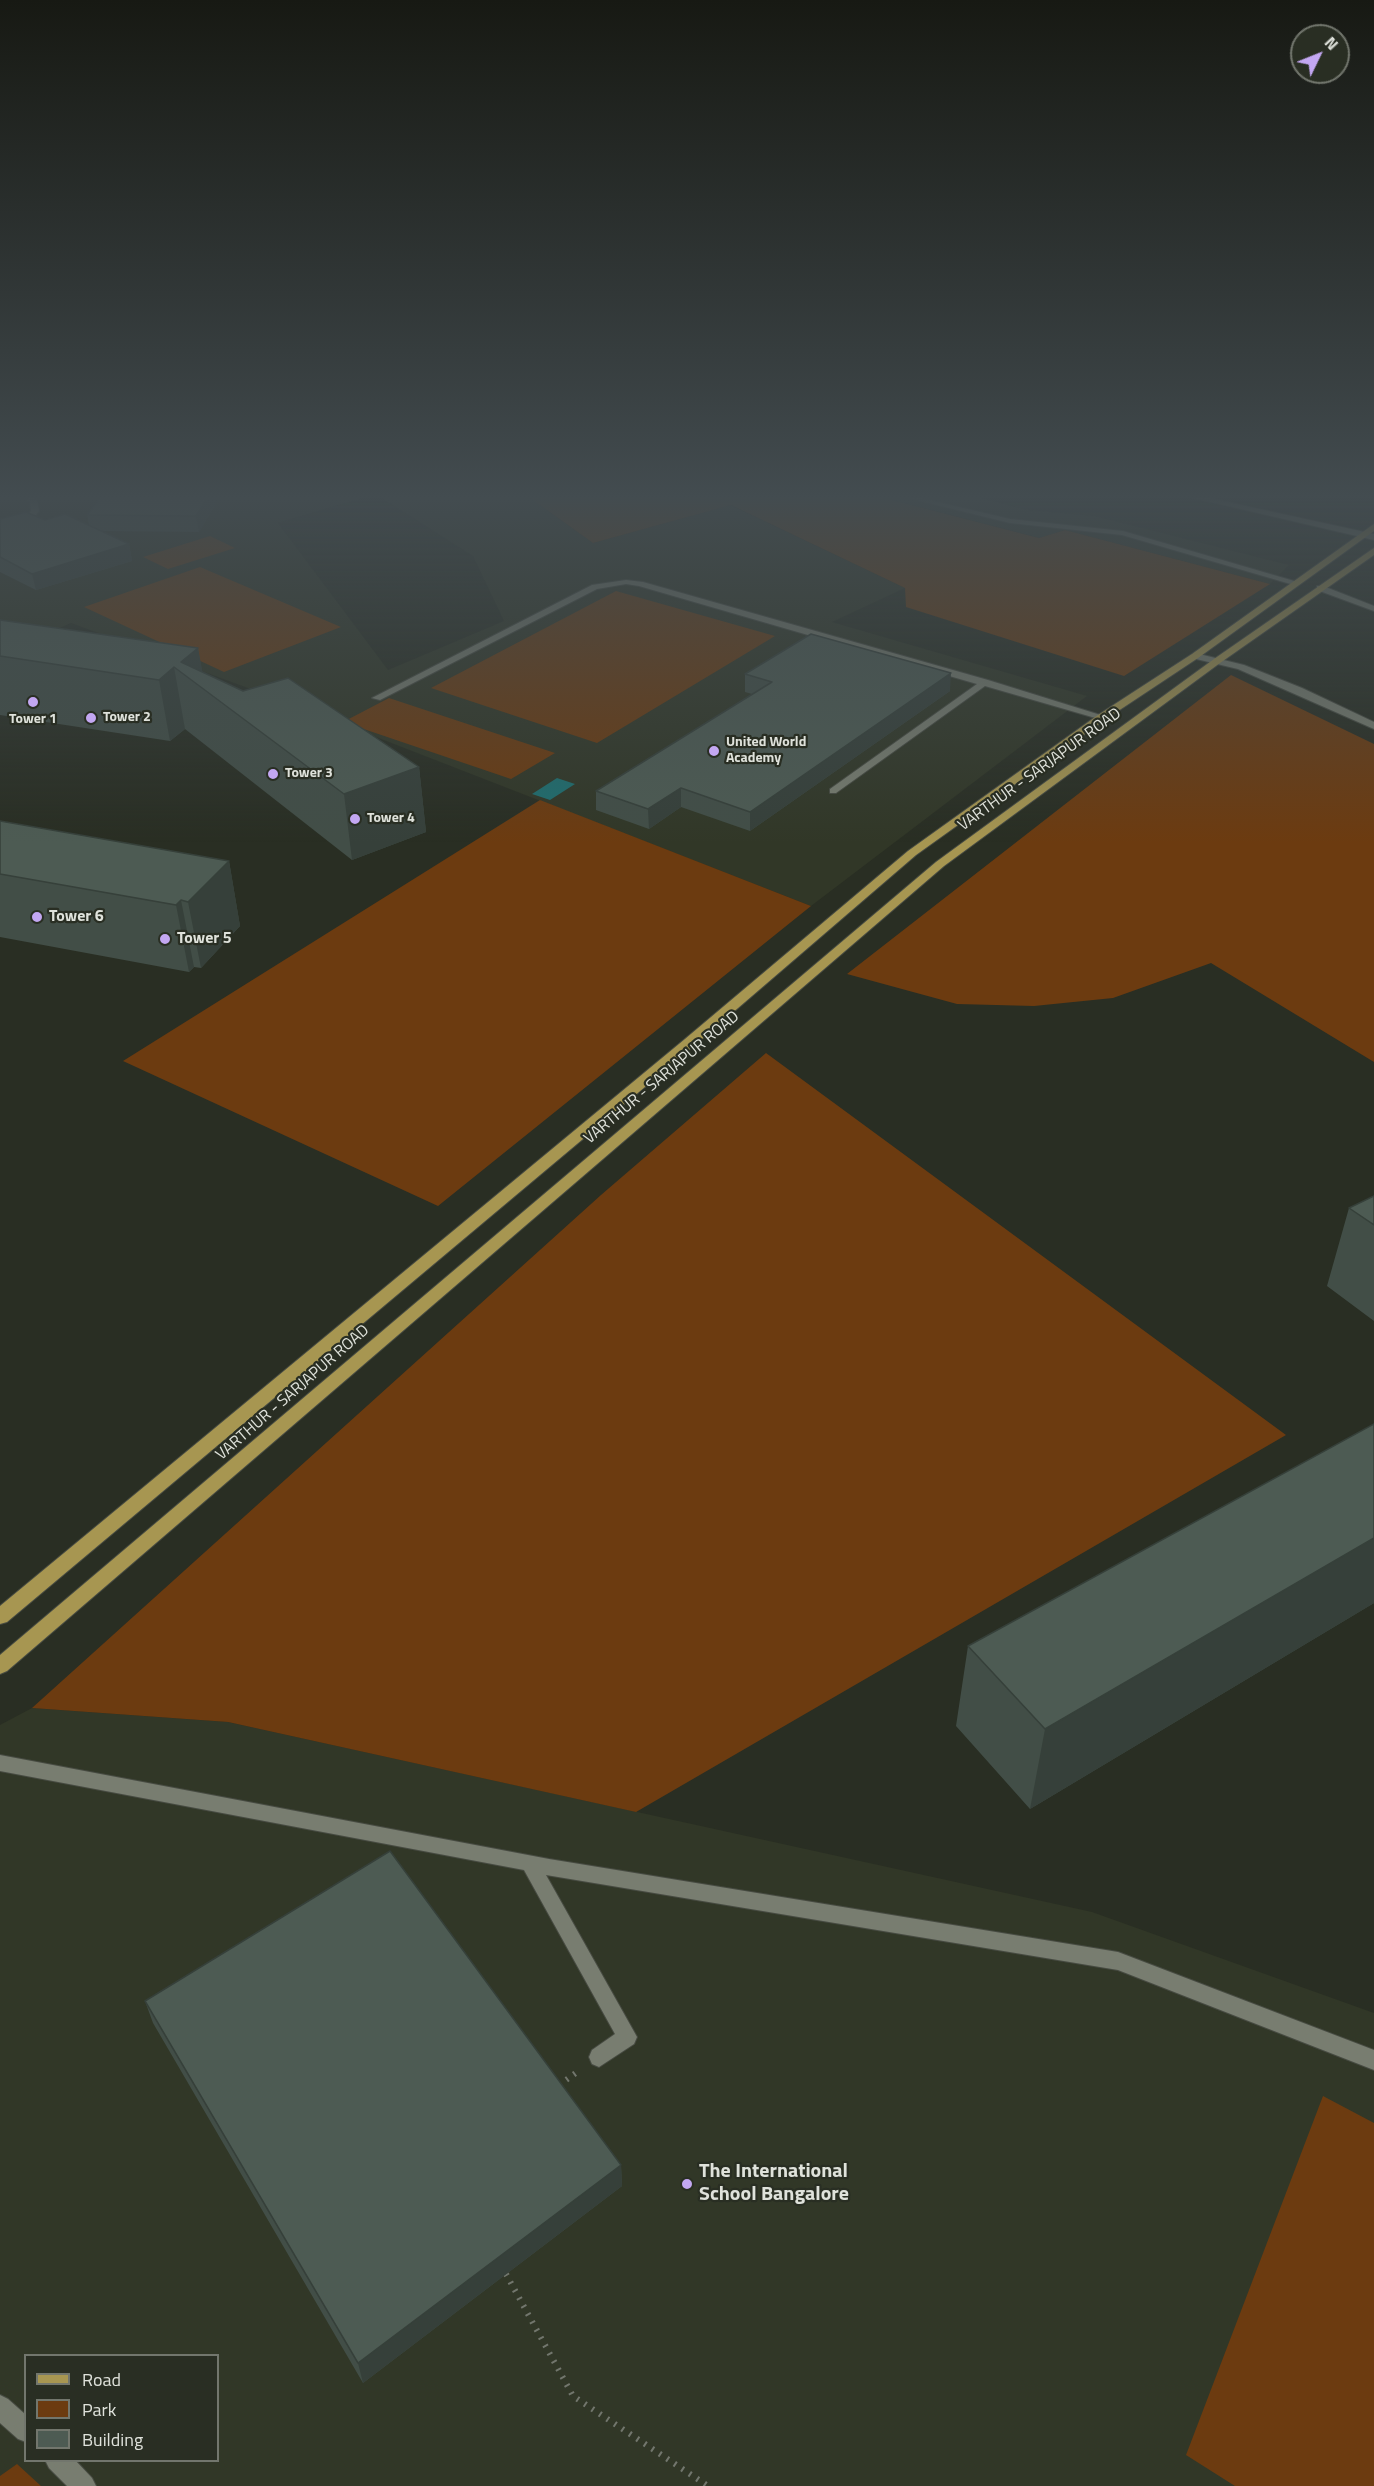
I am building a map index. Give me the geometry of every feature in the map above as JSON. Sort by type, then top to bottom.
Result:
[{"type":"main road","name":"VARTHUR - SARJAPUR ROAD","points":[[0,1617],[690,1042],[912,853],[1102,717],[1195,656],[1258,611]]},
{"type":"main road","name":"VARTHUR - SARJAPUR ROAD","points":[[0,1666],[940,864],[1288,611]]},
{"type":"street","points":[[1195,656],[1241,668],[1298,690],[1374,726]]},
{"type":"lane","points":[[377,698],[548,611]]},
{"type":"lane","points":[[735,611],[1102,717]]},
{"type":"lane","points":[[833,791],[985,682]]},
{"type":"lane","points":[[0,1763],[530,1864],[1118,1961],[1374,2060]]},
{"type":"lane","points":[[530,1864],[627,2037],[599,2057]]},
{"type":"lane","points":[[0,2407],[24,2429]]},
{"type":"lane","points":[[59,2462],[84,2486]]},
{"type":"path","points":[[556,2088],[599,2057]]},
{"type":"path","points":[[506,2274],[573,2396],[708,2486]]},
{"type":"shaded area","name":"United World Academy","points":[[0,611],[344,611],[388,670],[504,621],[499,611],[856,611],[832,622],[1087,696],[811,906],[286,702],[71,623],[0,654]]},
{"type":"shaded area","name":"The International School Bangalore","points":[[32,1708],[228,1722],[1092,1912],[1374,2013],[1374,2486],[0,2486],[0,1725]]},
{"type":"green space","points":[[93,611],[303,611],[341,627],[224,672]]},
{"type":"green space","points":[[578,611],[687,611],[775,636],[597,743],[431,688]]},
{"type":"green space","points":[[919,611],[1227,611],[1124,676]]},
{"type":"green space","points":[[1231,675],[1374,744],[1374,1062],[1211,963],[1113,998],[1034,1006],[957,1004],[847,974]]},
{"type":"green space","points":[[389,698],[555,753],[511,779],[343,722]]},
{"type":"green space","points":[[540,800],[811,906],[438,1206],[123,1061]]},
{"type":"green space","points":[[766,1053],[1286,1435],[636,1812],[228,1722],[32,1708],[601,1195]]},
{"type":"green space","points":[[1323,2096],[1374,2123],[1374,2486],[1235,2486],[1186,2455]]},
{"type":"green space","points":[[17,2464],[41,2486],[0,2486],[0,2476]]},
{"type":"water","points":[[557,778],[575,784],[550,800],[532,794]]},
{"type":"building","points":[[0,620],[198,648],[181,662],[243,691],[288,678],[419,767],[344,794],[174,667],[159,680],[0,656]]},
{"type":"building","points":[[811,634],[951,673],[750,812],[681,788],[648,809],[596,791],[772,682],[745,674]]},
{"type":"building","points":[[0,821],[229,861],[188,902],[181,900],[176,905],[0,874]]},
{"type":"building","points":[[1374,1196],[1374,1225],[1349,1208]]},
{"type":"building","points":[[1374,1424],[1374,1538],[1045,1729],[968,1646]]},
{"type":"building","points":[[390,1851],[621,2165],[358,2363],[145,2001]]},
{"type":"place","name":"Tower 1","points":[[33,702]]},
{"type":"place","name":"Tower 2","points":[[91,718]]},
{"type":"place","name":"United World Academy","points":[[714,751]]},
{"type":"place","name":"Tower 3","points":[[273,774]]},
{"type":"place","name":"Tower 4","points":[[355,819]]},
{"type":"place","name":"Tower 6","points":[[37,917]]},
{"type":"place","name":"Tower 5","points":[[165,939]]},
{"type":"place","name":"The International School Bangalore","points":[[687,2184]]}]
